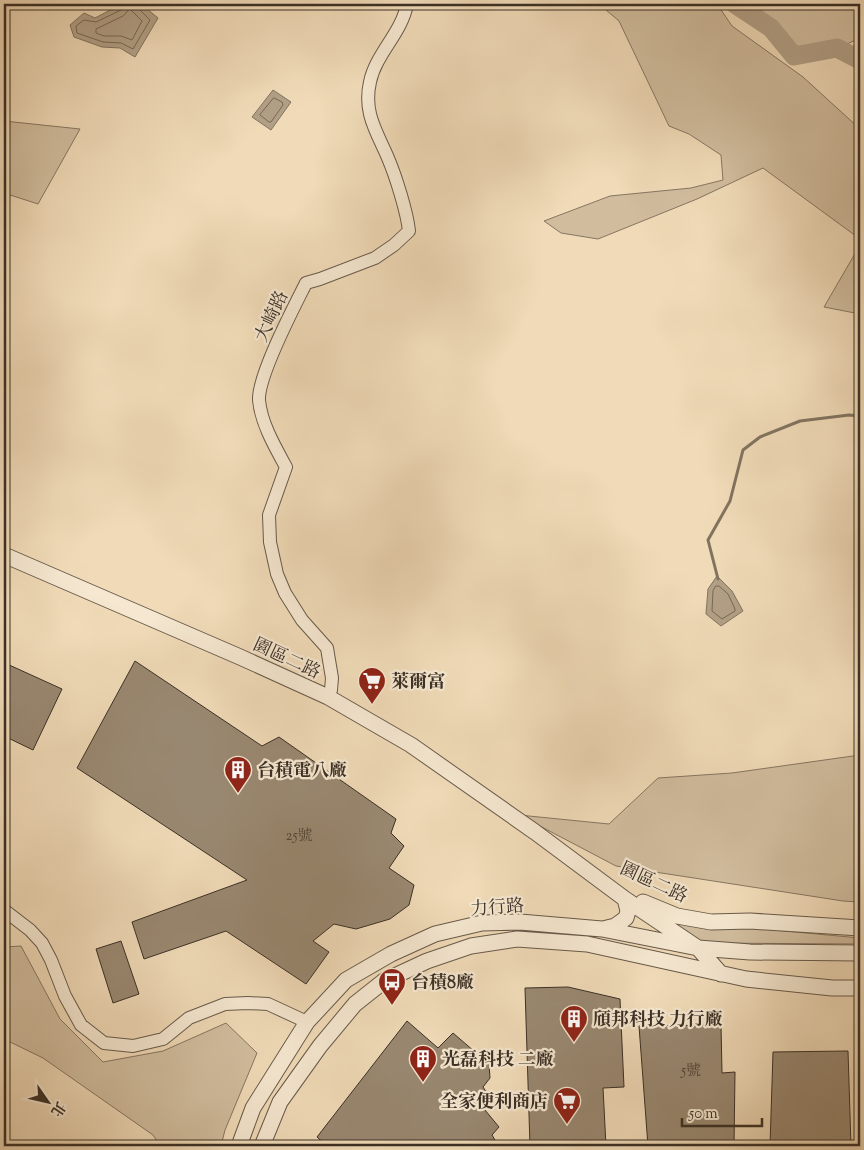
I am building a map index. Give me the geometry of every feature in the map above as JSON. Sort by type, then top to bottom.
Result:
[{"type":"street","name":"大崎路","points":[[328,698],[332,678],[327,648],[302,620],[285,593],[277,574],[270,542],[269,515],[286,467],[271,438],[259,400],[262,382],[272,356],[288,317],[306,283],[375,258],[394,245],[409,231],[408,219],[393,170],[370,117],[368,104],[370,83],[374,70],[405,17],[408,4]]},
{"type":"street","name":"園區二路","points":[[4,555],[240,657],[328,698],[411,745],[621,891],[677,916],[711,922],[760,921],[860,928]]},
{"type":"street","name":"園區二路","points":[[535,832],[625,899],[698,948],[721,974]]},
{"type":"street","points":[[602,929],[615,926],[626,918],[628,911],[625,899]]},
{"type":"street","points":[[4,910],[30,930],[42,943],[80,1025],[104,1043],[133,1046],[163,1039],[189,1018],[225,1004],[248,1002],[268,1004],[307,1022]]},
{"type":"street","name":"力行路","points":[[238,1146],[253,1108],[307,1022],[346,980],[391,954],[435,934],[482,923],[510,922],[602,929],[698,948],[750,952],[860,952]]},
{"type":"street","name":"力行路","points":[[262,1146],[280,1102],[320,1046],[355,1004],[384,981],[427,960],[471,946],[517,939],[587,944],[721,974],[777,983],[832,988],[860,988]]},
{"type":"shaded area","points":[[599,4],[717,4],[732,26],[803,77],[860,129],[860,239],[763,168],[697,199],[598,239],[561,233],[544,221],[610,196],[691,188],[723,180],[721,155],[689,134],[669,126],[619,21]]},
{"type":"shaded area","points":[[755,4],[860,4],[860,38],[810,61]]},
{"type":"shaded area","points":[[4,121],[80,129],[38,204],[4,193]]},
{"type":"shaded area","points":[[860,245],[860,314],[824,307]]},
{"type":"shaded area","points":[[860,755],[860,902],[616,866],[519,815],[609,824],[658,778],[732,773]]},
{"type":"shaded area","points":[[666,920],[860,938],[860,944],[701,943]]},
{"type":"shaded area","points":[[21,946],[60,1019],[103,1062],[163,1051],[226,1023],[257,1053],[225,1130],[221,1146],[160,1146],[153,1135],[43,1058],[4,1039],[4,947]]},
{"type":"water","points":[[122,4],[141,4],[158,18],[135,57],[120,48],[102,47],[74,37],[70,25],[84,13],[95,18]]},
{"type":"water","points":[[273,90],[291,102],[271,130],[252,117]]},
{"type":"water","points":[[717,576],[732,591],[743,611],[721,626],[706,614],[708,589]]},
{"type":"building","name":"台積電八廠","points":[[135,661],[262,746],[279,737],[396,819],[391,833],[404,846],[389,868],[414,885],[409,905],[390,919],[356,929],[334,924],[313,941],[329,952],[306,984],[226,931],[144,959],[132,922],[247,880],[77,768]]},
{"type":"building","points":[[7,664],[62,689],[33,750],[4,736],[4,670]]},
{"type":"building","points":[[121,941],[139,994],[113,1003],[96,949]]},
{"type":"building","name":"頎邦科技 力行廠","points":[[568,987],[620,999],[624,1087],[603,1088],[606,1146],[530,1146],[525,988]]},
{"type":"building","name":"光磊科技 二廠","points":[[407,1021],[438,1048],[453,1033],[489,1064],[490,1078],[483,1087],[488,1095],[480,1104],[499,1127],[492,1135],[495,1140],[490,1146],[327,1146],[317,1137]]},
{"type":"building","points":[[721,1025],[722,1073],[735,1072],[734,1146],[648,1146],[639,1026]]},
{"type":"building","points":[[848,1051],[851,1146],[770,1146],[773,1052]]},
{"type":"waterway","points":[[735,4],[771,28],[794,56],[837,48],[860,60]]},
{"type":"waterway","points":[[718,579],[708,540],[730,501],[743,450],[760,437],[800,421],[849,415],[860,416]]},
{"type":"place","name":"萊爾富","points":[[372,705]]},
{"type":"place","name":"台積電八廠","points":[[238,794]]},
{"type":"place","name":"台積8廠","points":[[392,1006]]},
{"type":"place","name":"頎邦科技 力行廠","points":[[574,1043]]},
{"type":"place","name":"光磊科技 二廠","points":[[423,1083]]},
{"type":"place","name":"全家便利商店","points":[[567,1125]]}]
